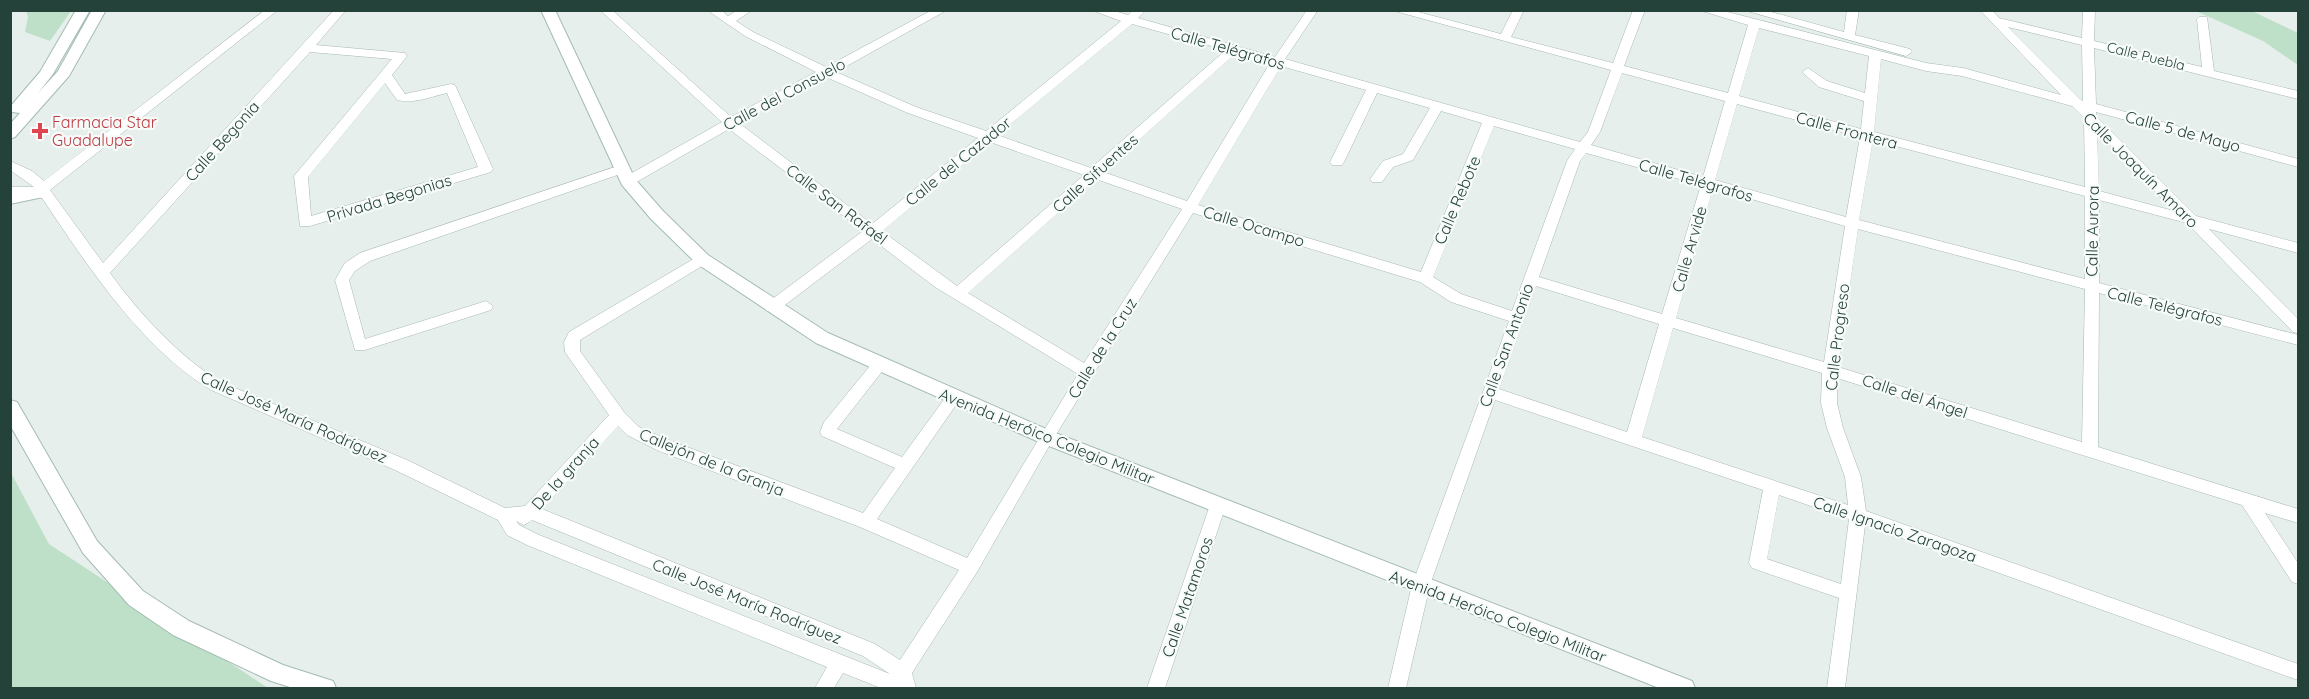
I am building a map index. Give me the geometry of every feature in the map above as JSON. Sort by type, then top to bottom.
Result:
[{"type":"main road","points":[[12,114],[46,74],[83,10]]},
{"type":"main road","points":[[10,134],[64,73],[99,10]]},
{"type":"main road","name":"Avenida Heróico Colegio Militar","points":[[548,10],[624,175],[657,215],[702,259],[822,338],[953,398],[1046,437],[1684,688]]},
{"type":"main road","points":[[10,199],[42,192]]},
{"type":"main road","points":[[10,407],[90,547],[136,598],[181,628],[279,674],[325,688]]},
{"type":"street","points":[[10,191],[42,192],[273,10]]},
{"type":"street","name":"Calle San Rafaél","points":[[605,10],[730,123],[873,231],[957,294],[1087,372]]},
{"type":"street","name":"Calle Ocampo","points":[[712,10],[728,21],[826,72],[912,110],[990,135],[1190,207],[1425,278],[1436,288],[1456,299],[1516,318]]},
{"type":"street","points":[[728,21],[747,10]]},
{"type":"street","name":"Calle del Consuelo","points":[[486,306],[360,346],[342,280],[350,267],[365,257],[624,175],[730,123],[942,10]]},
{"type":"street","name":"Calle Telégrafos","points":[[1096,10],[1852,223],[2298,340]]},
{"type":"street","name":"Calle del Cazador","points":[[772,307],[873,231],[1141,10]]},
{"type":"street","name":"Calle de la Cruz","points":[[901,683],[1046,437],[1190,207],[1276,62],[1313,10]]},
{"type":"street","name":"Calle Frontera","points":[[1396,10],[2298,248]]},
{"type":"street","points":[[1503,39],[1519,10]]},
{"type":"street","name":"Calle San Antonio","points":[[1397,688],[1421,585],[1489,392],[1574,161],[1594,132],[1619,70],[1639,10]]},
{"type":"street","points":[[1704,10],[1751,17],[1875,55],[1926,67],[1963,72],[2072,100]]},
{"type":"street","points":[[1849,36],[1853,10]]},
{"type":"street","name":"Calle Aurora","points":[[2089,10],[2087,41],[2092,195],[2090,452]]},
{"type":"street","name":"Calle Begonia","points":[[102,273],[307,48],[337,11]]},
{"type":"street","points":[[1751,17],[1766,12],[1929,58],[1963,72]]},
{"type":"street","name":"Calle Puebla","points":[[1989,15],[2298,95]]},
{"type":"street","name":"Calle Joaquín Amaro","points":[[1989,15],[2072,100],[2091,113],[2191,220],[2298,328]]},
{"type":"street","name":"Calle Arvide","points":[[1633,440],[1733,99],[1751,17]]},
{"type":"street","points":[[2203,19],[2208,72]]},
{"type":"street","name":"Privada Begonias","points":[[307,48],[401,56],[301,176],[305,223],[486,169],[451,87],[410,98],[401,97],[386,76]]},
{"type":"street","name":"Calle Sifuentes","points":[[957,294],[1233,50]]},
{"type":"street","name":"Calle Progreso","points":[[1836,688],[1858,515],[1853,477],[1835,428],[1829,403],[1830,370],[1868,135],[1875,55]]},
{"type":"street","points":[[1808,72],[1823,84],[1871,99]]},
{"type":"street","points":[[1336,162],[1373,89]]},
{"type":"street","points":[[1377,179],[1388,164],[1408,157],[1437,107]]},
{"type":"street","name":"Calle 5 de Mayo","points":[[2091,113],[2298,163]]},
{"type":"street","name":"Calle Rebote","points":[[1425,278],[1489,122]]},
{"type":"street","name":"Calle José María Rodríguez","points":[[10,165],[24,170],[39,182],[42,192],[102,273],[169,351],[191,371],[216,386],[401,465],[509,523],[839,664],[901,683]]},
{"type":"street","name":"Callejón de la Granja","points":[[702,259],[574,336],[571,342],[573,352],[618,416],[633,431],[664,446],[866,522],[971,567]]},
{"type":"street","name":"Calle del Ángel","points":[[1530,279],[1669,320],[2298,516]]},
{"type":"street","points":[[879,365],[830,426],[828,432],[906,466]]},
{"type":"street","name":"Calle Ignacio Zaragoza","points":[[1489,392],[1858,515],[2298,672]]},
{"type":"street","points":[[866,522],[953,398]]},
{"type":"street","name":"De la granja","points":[[530,512],[596,437],[618,416]]},
{"type":"street","points":[[1772,486],[1758,563],[1848,594]]},
{"type":"street","points":[[2248,501],[2298,577]]},
{"type":"street","name":"Calle Matamoros","points":[[1156,688],[1218,505]]},
{"type":"street","name":"Calle José María Rodríguez","points":[[509,523],[530,512],[840,638],[869,650],[901,683]]},
{"type":"street","points":[[824,688],[839,664]]},
{"type":"green space","points":[[26,10],[71,11],[50,41],[25,32],[28,17]]},
{"type":"green space","points":[[2196,11],[2252,11],[2298,33],[2298,65],[2263,41]]},
{"type":"green space","points":[[10,471],[49,544],[268,688],[11,688]]},
{"type":"place","name":"Farmacia Star Guadalupe","points":[[40,131]]}]
